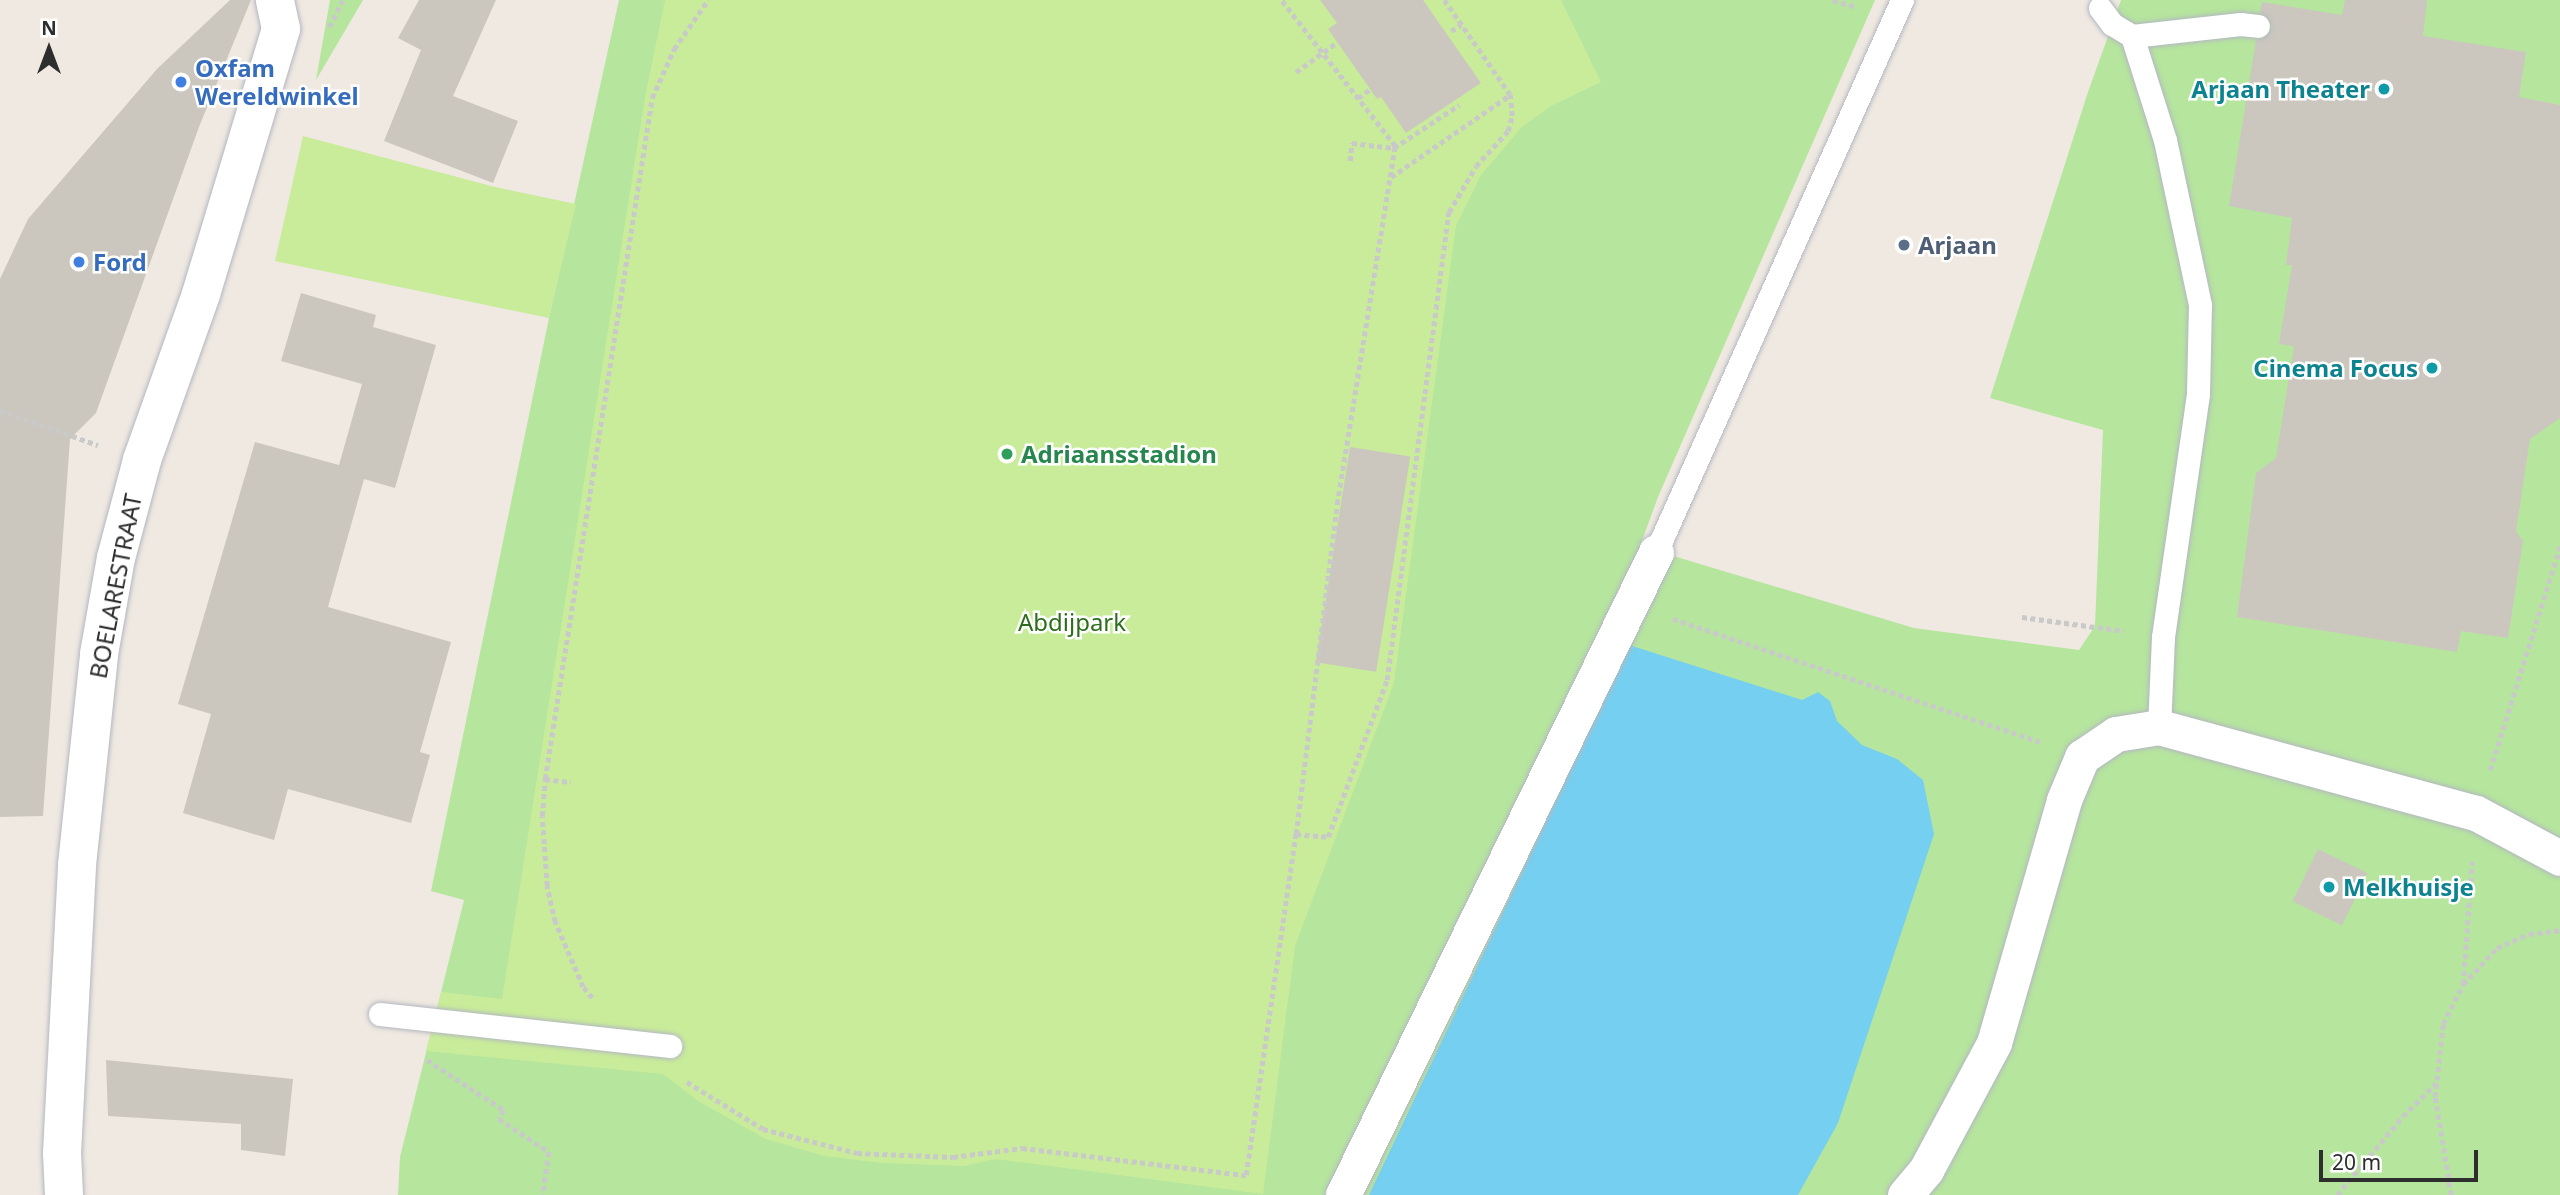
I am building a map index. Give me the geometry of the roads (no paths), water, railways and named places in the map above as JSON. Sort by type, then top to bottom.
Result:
[{"type":"street","name":"BOELARESTRAAT","points":[[64,1195],[62,1153],[76,878],[99,654],[116,558],[142,460],[201,294],[281,29],[275,0]]},
{"type":"street","points":[[1343,1195],[1656,552]]},
{"type":"street","points":[[1905,1195],[1926,1170],[1994,1043],[2064,800],[2082,757],[2116,734],[2159,727],[2476,813],[2560,858]]},
{"type":"lane","points":[[1656,552],[1902,0]]},
{"type":"lane","points":[[2100,8],[2112,24],[2132,36],[2240,24],[2258,26]]},
{"type":"lane","points":[[2132,36],[2165,140],[2200,305],[2198,394],[2162,637],[2159,727]]},
{"type":"lane","points":[[380,1014],[670,1046]]},
{"type":"water","points":[[1629,645],[1802,700],[1818,692],[1830,701],[1837,721],[1862,745],[1897,759],[1923,780],[1934,834],[1838,1123],[1798,1195],[1369,1195]]},
{"type":"place","name":"Oxfam Wereldwinkel","points":[[181,82]]},
{"type":"place","name":"Arjaan Theater","points":[[2384,89]]},
{"type":"place","name":"Arjaan","points":[[1904,245]]},
{"type":"place","name":"Ford","points":[[79,262]]},
{"type":"place","name":"Cinema Focus","points":[[2432,368]]},
{"type":"place","name":"Adriaansstadion","points":[[1007,454]]},
{"type":"place","name":"Melkhuisje","points":[[2329,887]]},
{"type":"park label","name":"Abdijpark","points":[[1072,622]]}]
